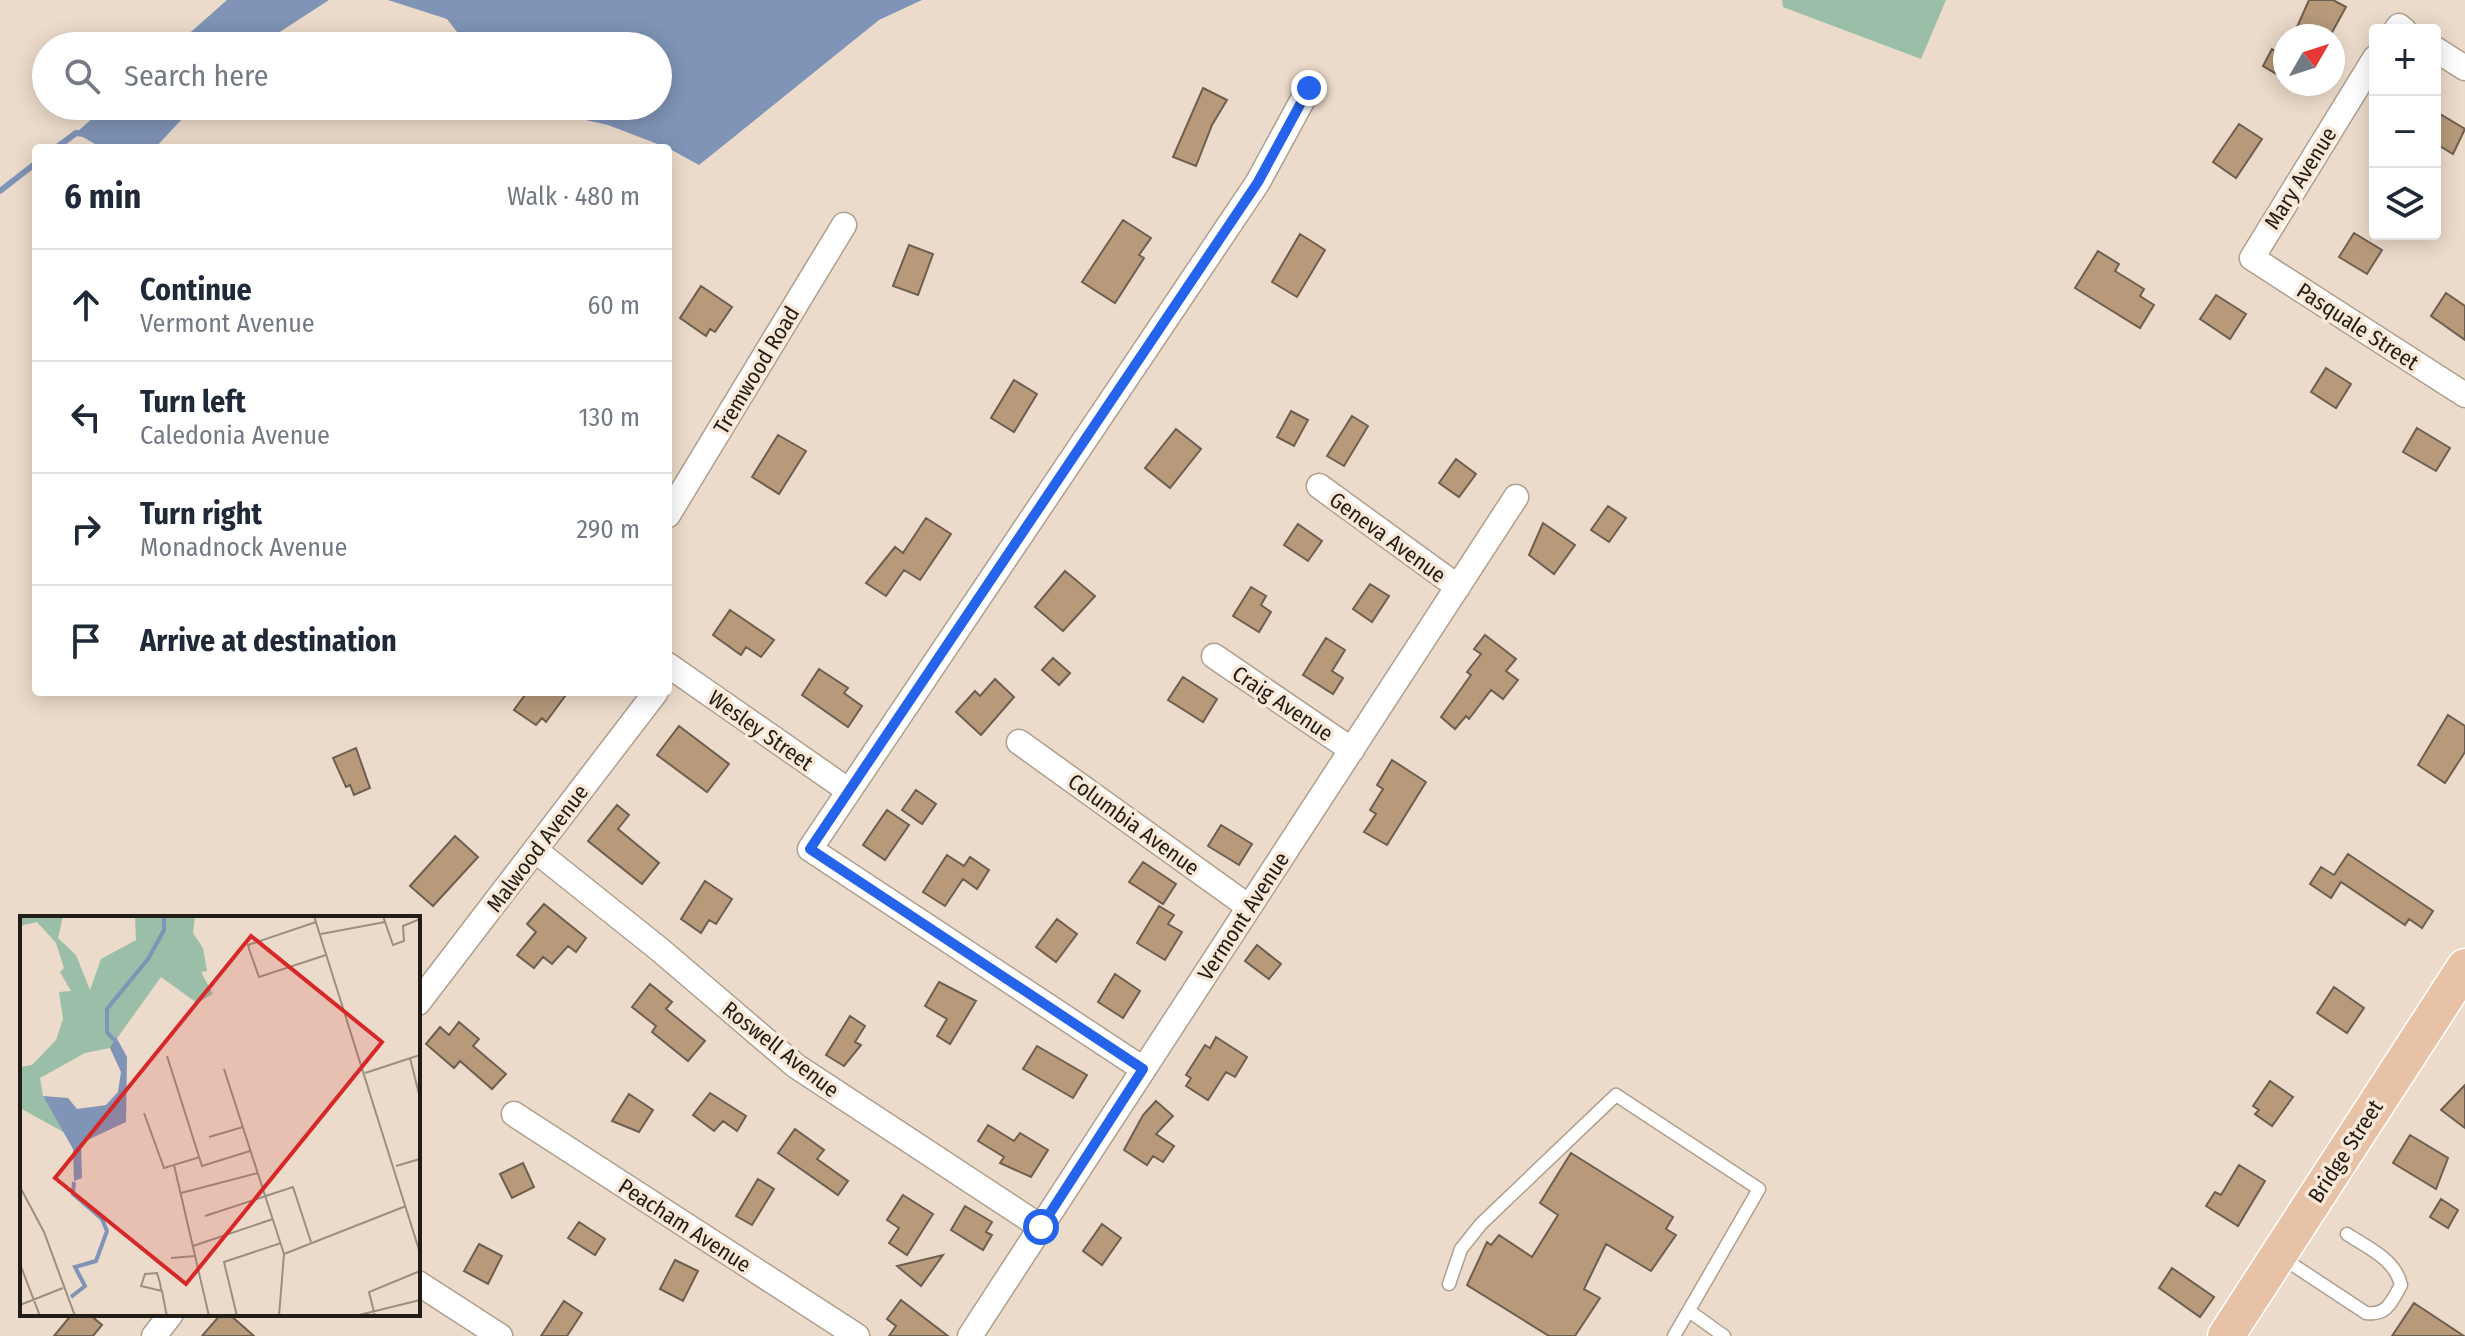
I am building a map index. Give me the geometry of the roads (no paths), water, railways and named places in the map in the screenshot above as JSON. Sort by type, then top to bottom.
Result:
[{"type":"main road","name":"Bridge Street","points":[[2226,1336],[2465,967]]},
{"type":"street","points":[[2441,53],[2465,68]]},
{"type":"street","name":"Mary Avenue","points":[[2252,258],[2369,68]]},
{"type":"street","points":[[1143,1069],[810,849],[1258,182],[1309,88]]},
{"type":"street","name":"Tremwood Road","points":[[672,508],[844,225]]},
{"type":"street","name":"Pasquale Street","points":[[2252,258],[2465,395]]},
{"type":"street","name":"Geneva Avenue","points":[[1319,486],[1458,587]]},
{"type":"street","name":"Vermont Avenue","points":[[970,1336],[1516,497]]},
{"type":"street","name":"Craig Avenue","points":[[1214,656],[1352,750]]},
{"type":"street","name":"Wesley Street","points":[[672,671],[849,791]]},
{"type":"street","name":"Malwood Avenue","points":[[420,1000],[653,696]]},
{"type":"street","name":"Columbia Avenue","points":[[1019,742],[1249,907]]},
{"type":"street","name":"Roswell Avenue","points":[[535,850],[659,949],[796,1066],[1041,1227]]},
{"type":"street","name":"Peacham Avenue","points":[[514,1114],[857,1336]]},
{"type":"street","points":[[420,1284],[500,1336]]},
{"type":"street","points":[[154,1336],[169,1316]]},
{"type":"lane","points":[[1449,1284],[1461,1249],[1481,1224],[1616,1095],[1759,1189],[1674,1336]]},
{"type":"lane","points":[[2278,1255],[2366,1313],[2377,1315],[2388,1308],[2401,1285],[2399,1273],[2388,1261],[2347,1234]]},
{"type":"lane","points":[[1689,1311],[1724,1336]]},
{"type":"water","points":[[227,0],[329,0],[280,32],[191,32]]},
{"type":"water","points":[[388,0],[922,0],[879,20],[699,165],[672,150],[672,144],[658,144],[585,120],[672,120],[672,32],[457,32],[447,19]]},
{"type":"water","points":[[90,120],[181,120],[159,144],[95,144],[76,133]]},
{"type":"waterway","points":[[61,144],[76,133],[84,134]]},
{"type":"waterway","points":[[0,191],[32,166]]}]
